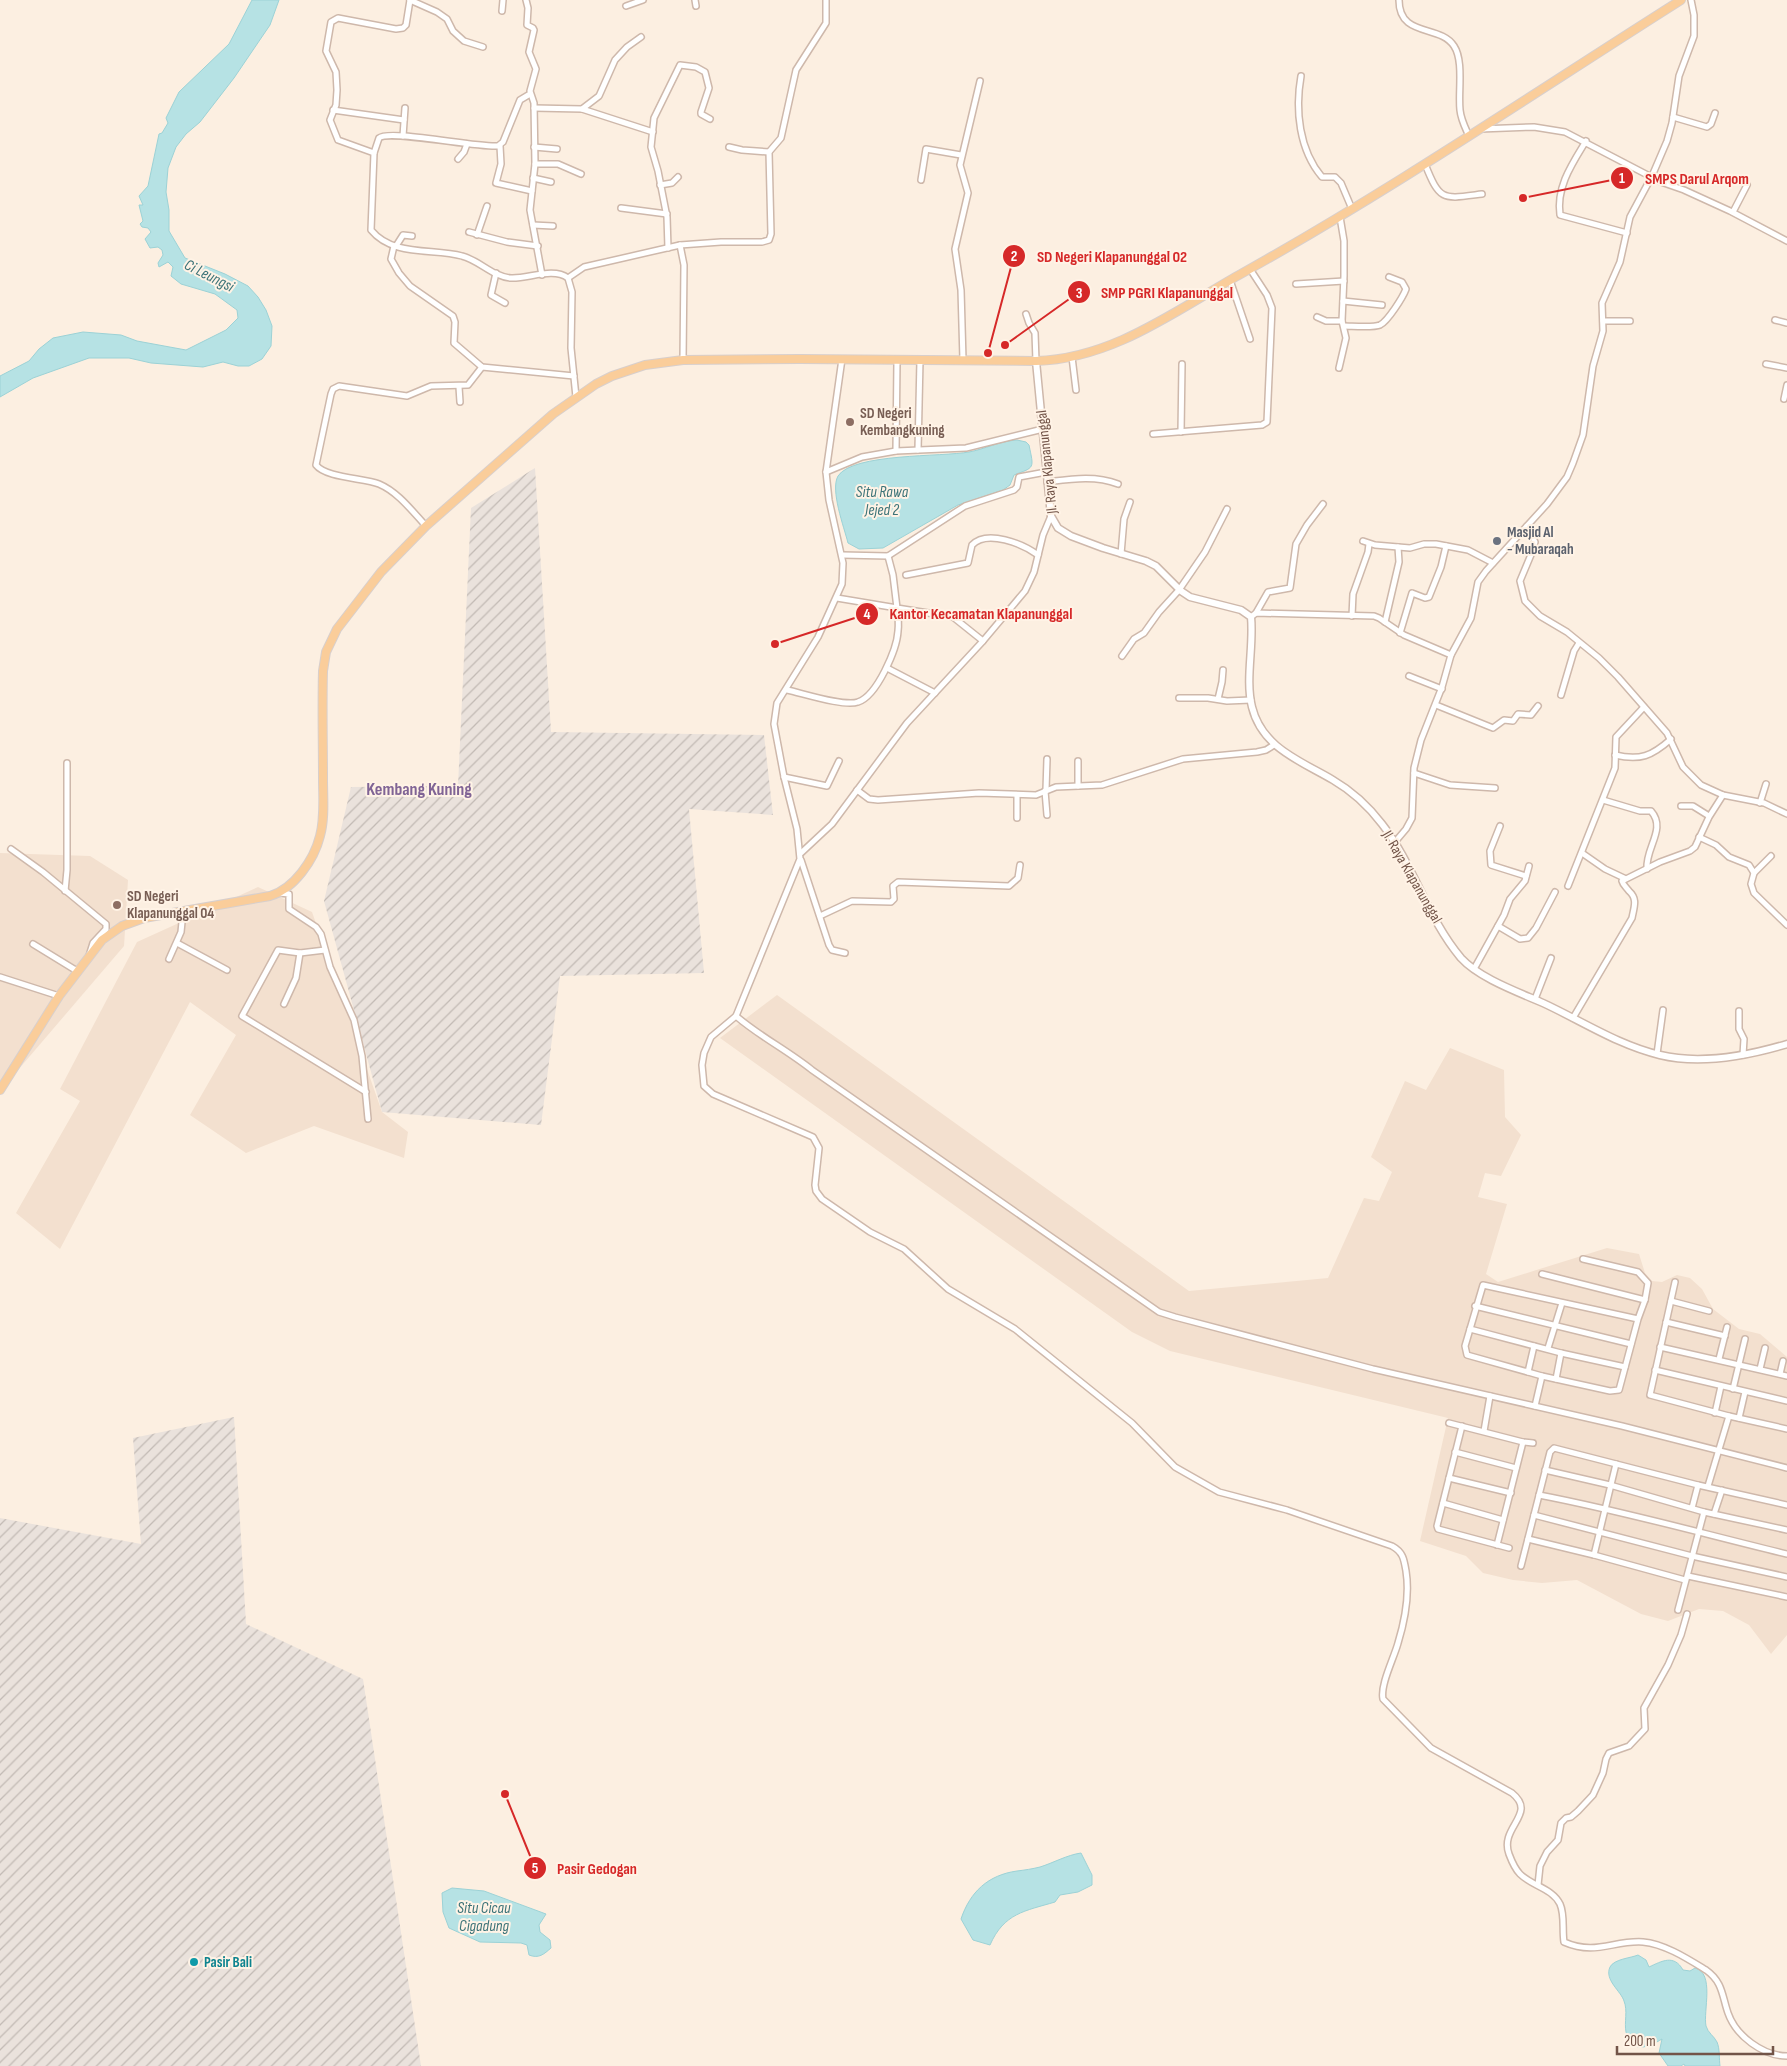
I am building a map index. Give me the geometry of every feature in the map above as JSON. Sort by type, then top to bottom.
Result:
[{"type":"main road","points":[[0,1090],[59,996],[102,940],[122,926],[144,918],[279,893],[292,883],[306,865],[317,846],[320,836],[323,811],[323,686],[326,652],[337,629],[380,572],[426,526],[553,414],[596,384],[627,370],[645,365],[684,360],[1036,361],[1090,353],[1116,343],[1161,320],[1340,217],[1681,0]]},
{"type":"street","points":[[374,153],[338,140],[330,120],[336,102],[336,72],[327,54],[326,47],[331,22],[338,18],[400,30],[406,25],[410,0],[437,12],[447,19],[453,31],[464,41],[483,47]]},
{"type":"street","points":[[502,11],[503,0]]},
{"type":"street","points":[[526,0],[528,8],[527,25],[534,30],[529,52],[536,68],[530,94],[534,108],[535,164],[530,210],[542,275]]},
{"type":"street","points":[[626,6],[644,0]]},
{"type":"street","points":[[695,0],[696,6]]},
{"type":"street","points":[[568,278],[584,267],[680,245],[762,242],[769,240],[771,234],[769,152],[781,138],[796,70],[826,23],[826,0]]},
{"type":"street","points":[[1399,0],[1400,12],[1407,21],[1446,39],[1454,46],[1458,64],[1461,117],[1469,136]]},
{"type":"street","points":[[1395,842],[1412,818],[1414,773],[1419,745],[1442,689],[1451,655],[1471,618],[1478,582],[1567,477],[1583,435],[1592,366],[1602,335],[1602,303],[1620,262],[1630,217],[1652,176],[1667,141],[1673,118],[1679,76],[1694,36],[1694,15],[1691,0]]},
{"type":"street","points":[[582,108],[599,96],[615,60],[627,47],[641,37]]},
{"type":"street","points":[[668,248],[667,214],[651,147],[654,118],[680,65],[696,66],[705,72],[709,88],[701,114],[710,119]]},
{"type":"street","points":[[1301,76],[1298,100],[1305,147],[1322,177],[1335,177],[1341,183],[1352,209]]},
{"type":"street","points":[[963,360],[961,290],[955,249],[968,193],[960,170],[962,155],[980,81]]},
{"type":"street","points":[[530,94],[520,100],[516,113],[500,146],[501,164],[496,180],[497,184],[532,191]]},
{"type":"street","points":[[403,136],[406,108]]},
{"type":"street","points":[[534,108],[582,108],[653,132]]},
{"type":"street","points":[[333,110],[404,120]]},
{"type":"street","points":[[1673,118],[1707,127],[1711,124],[1716,113]]},
{"type":"street","points":[[1480,129],[1534,127],[1564,132],[1586,141],[1661,182],[1733,212],[1787,241]]},
{"type":"street","points":[[500,146],[403,136],[380,136],[374,153],[371,230],[375,235],[395,246],[428,253],[463,256],[496,273],[512,278],[555,274],[568,278]]},
{"type":"street","points":[[1586,141],[1564,177],[1559,207],[1560,215],[1627,233]]},
{"type":"street","points":[[458,160],[467,144]]},
{"type":"street","points":[[534,147],[557,149]]},
{"type":"street","points":[[729,147],[769,152]]},
{"type":"street","points":[[922,180],[926,149],[962,155]]},
{"type":"street","points":[[535,164],[558,164],[580,174]]},
{"type":"street","points":[[1425,164],[1434,188],[1442,195],[1455,198],[1482,194]]},
{"type":"street","points":[[660,185],[672,183],[678,177]]},
{"type":"street","points":[[534,178],[551,182]]},
{"type":"street","points":[[1733,212],[1747,186]]},
{"type":"street","points":[[477,235],[487,206]]},
{"type":"street","points":[[622,208],[667,214]]},
{"type":"street","points":[[1339,368],[1346,338],[1343,323],[1344,240],[1340,217]]},
{"type":"street","points":[[533,225],[553,226]]},
{"type":"street","points":[[469,232],[538,246]]},
{"type":"street","points":[[412,236],[403,236],[395,246],[391,259],[398,273],[416,290],[451,313],[456,322],[454,343],[482,366],[574,376]]},
{"type":"street","points":[[680,245],[684,264],[684,360]]},
{"type":"street","points":[[1153,434],[1267,422],[1272,308],[1268,295],[1250,269]]},
{"type":"street","points":[[496,273],[491,295],[505,303]]},
{"type":"street","points":[[1317,317],[1326,321],[1343,323],[1376,326],[1382,323],[1403,296],[1406,289],[1402,282],[1389,277]]},
{"type":"street","points":[[568,278],[572,292],[571,348],[576,397]]},
{"type":"street","points":[[1230,280],[1250,339]]},
{"type":"street","points":[[1296,284],[1344,282]]},
{"type":"street","points":[[1343,301],[1382,305]]},
{"type":"street","points":[[1026,314],[1035,333],[1036,361]]},
{"type":"street","points":[[1775,320],[1787,323]]},
{"type":"street","points":[[1603,321],[1630,321]]},
{"type":"street","points":[[1072,357],[1076,390]]},
{"type":"street","points":[[842,359],[826,472],[829,500],[842,555],[843,575],[837,598],[818,637],[777,703],[774,715],[800,856],[832,950],[845,953]]},
{"type":"street","points":[[918,450],[920,360]]},
{"type":"street","points":[[896,451],[897,361]]},
{"type":"street","name":"Jl. Raya Klapanunggal","points":[[1036,361],[1051,516],[1058,528],[1071,536],[1121,554],[1137,557],[1156,566],[1180,590],[1200,601],[1241,610],[1254,615],[1251,700],[1257,720],[1274,745],[1335,781],[1358,798],[1382,824],[1395,842],[1430,910],[1455,951],[1474,969],[1612,1037],[1657,1054],[1688,1058],[1743,1056],[1787,1044]]},
{"type":"street","points":[[1181,432],[1182,364]]},
{"type":"street","points":[[1766,364],[1787,368]]},
{"type":"street","points":[[426,526],[410,508],[384,487],[376,483],[353,479],[323,470],[316,465],[331,394],[333,389],[339,386],[404,396],[431,386],[460,387],[468,385],[482,366]]},
{"type":"street","points":[[1784,399],[1787,385]]},
{"type":"street","points":[[460,387],[460,402]]},
{"type":"street","points":[[826,472],[862,457],[896,451],[966,448],[1042,429]]},
{"type":"street","points":[[842,555],[888,556],[965,506],[1014,490],[1017,487],[1019,477],[1046,472]]},
{"type":"street","points":[[1047,482],[1092,478],[1118,484]]},
{"type":"street","points":[[1121,554],[1124,519],[1130,502]]},
{"type":"street","points":[[1254,615],[1268,592],[1290,588],[1296,544],[1307,525],[1323,504]]},
{"type":"street","points":[[1122,656],[1134,639],[1144,633],[1159,612],[1180,590],[1204,552],[1227,509]]},
{"type":"street","points":[[1051,516],[1046,525],[1034,572],[1025,590],[983,641],[907,723],[832,824],[800,856],[736,1016],[711,1037],[704,1053],[702,1065],[704,1086],[713,1094],[813,1137],[819,1148],[815,1185],[816,1191],[822,1199],[870,1232],[904,1249],[948,1289],[1021,1334],[1118,1412],[1168,1461],[1185,1474],[1219,1492],[1287,1510],[1392,1546],[1400,1551],[1403,1555],[1408,1581],[1407,1602],[1398,1643],[1383,1690],[1383,1699],[1431,1748],[1516,1796],[1521,1804],[1521,1811],[1508,1834],[1506,1842],[1508,1850],[1519,1873],[1553,1895],[1561,1906],[1564,1942],[1577,1948],[1598,1949],[1642,1942],[1690,1960],[1708,1972],[1720,1985],[1728,2013],[1740,2032],[1772,2055],[1787,2056]]},
{"type":"street","points":[[1527,526],[1535,542],[1520,581],[1525,601],[1540,616],[1567,632],[1599,658],[1671,739],[1683,767],[1707,789],[1723,795],[1760,802],[1787,814]]},
{"type":"street","points":[[906,575],[968,564],[972,545],[979,541],[1000,539],[1013,542],[1038,555]]},
{"type":"street","points":[[1352,616],[1353,594],[1368,552],[1366,542],[1410,548],[1427,543],[1446,546],[1474,552],[1493,563]]},
{"type":"street","points":[[1400,633],[1412,593],[1428,598],[1434,580],[1440,570],[1446,546]]},
{"type":"street","points":[[1385,622],[1399,562],[1398,547]]},
{"type":"street","points":[[786,690],[850,703],[863,700],[874,687],[887,668],[898,632],[893,575],[888,556]]},
{"type":"street","points":[[837,598],[953,617],[983,641]]},
{"type":"street","points":[[1254,615],[1329,614],[1374,616],[1400,633],[1451,655]]},
{"type":"street","points":[[1562,695],[1572,656],[1579,643]]},
{"type":"street","points":[[887,668],[935,693]]},
{"type":"street","points":[[1218,700],[1223,670]]},
{"type":"street","points":[[1409,676],[1442,689]]},
{"type":"street","points":[[1179,698],[1251,700]]},
{"type":"street","points":[[1436,705],[1493,728],[1504,720],[1513,721],[1518,714],[1531,715],[1538,706]]},
{"type":"street","points":[[1568,886],[1615,768],[1616,737],[1644,707]]},
{"type":"street","points":[[1615,755],[1634,759],[1646,756],[1662,747],[1671,739]]},
{"type":"street","points":[[857,790],[873,800],[979,793],[1036,795],[1056,787],[1102,785],[1183,759],[1256,752],[1266,750],[1274,745]]},
{"type":"street","points":[[1047,759],[1047,815]]},
{"type":"street","points":[[784,777],[813,782],[826,787],[839,761]]},
{"type":"street","points":[[1078,761],[1078,786]]},
{"type":"street","points":[[64,891],[67,870],[67,763]]},
{"type":"street","points":[[1414,773],[1450,785],[1495,788]]},
{"type":"street","points":[[1760,802],[1766,784]]},
{"type":"street","points":[[1017,795],[1017,818]]},
{"type":"street","points":[[1582,853],[1605,869],[1624,878],[1647,869],[1690,851],[1695,847],[1723,795]]},
{"type":"street","points":[[1603,800],[1640,811],[1651,811],[1655,815],[1658,826],[1648,854],[1647,869]]},
{"type":"street","points":[[1680,806],[1693,806],[1710,816]]},
{"type":"street","points":[[1500,826],[1490,850],[1491,866],[1526,876]]},
{"type":"street","points":[[1699,837],[1716,845],[1729,857],[1749,865],[1754,873]]},
{"type":"street","points":[[11,849],[44,872],[64,891],[106,924],[106,929],[93,943],[89,957]]},
{"type":"street","points":[[1771,856],[1754,873],[1752,884],[1754,893],[1787,925]]},
{"type":"street","points":[[820,916],[852,902],[891,902],[894,899],[893,886],[898,882],[1009,886],[1018,878],[1020,865]]},
{"type":"street","points":[[1474,969],[1510,900],[1521,888],[1529,866]]},
{"type":"street","points":[[1572,1018],[1632,918],[1635,900],[1634,896],[1623,884],[1624,878]]},
{"type":"street","points":[[1498,926],[1520,940],[1528,938],[1536,928],[1555,892]]},
{"type":"street","points":[[279,893],[288,894],[288,909],[319,930],[333,975],[357,1028],[368,1119]]},
{"type":"street","points":[[169,960],[181,932],[183,912]]},
{"type":"street","points":[[177,943],[227,970]]},
{"type":"street","points":[[33,944],[77,971]]},
{"type":"street","points":[[325,950],[300,954],[278,950],[242,1016],[366,1092]]},
{"type":"street","points":[[284,1004],[296,978],[300,954]]},
{"type":"street","points":[[1535,999],[1551,958]]},
{"type":"street","points":[[0,977],[59,996]]},
{"type":"street","points":[[1657,1054],[1663,1010]]},
{"type":"street","points":[[1738,1011],[1740,1029],[1744,1038],[1743,1056]]},
{"type":"street","points":[[736,1016],[1159,1312],[1361,1366],[1535,1406],[1787,1468]]},
{"type":"street","points":[[1583,1259],[1640,1272],[1648,1284],[1645,1300],[1631,1344],[1621,1389],[1617,1391],[1542,1376],[1467,1355],[1465,1349],[1481,1286],[1484,1285],[1638,1320]]},
{"type":"street","points":[[1542,1274],[1645,1300]]},
{"type":"street","points":[[1675,1282],[1650,1396],[1787,1429]]},
{"type":"street","points":[[1671,1302],[1709,1311]]},
{"type":"street","points":[[1548,1348],[1562,1303]]},
{"type":"street","points":[[1476,1306],[1631,1344]]},
{"type":"street","points":[[1666,1322],[1725,1336]]},
{"type":"street","points":[[1718,1359],[1727,1327]]},
{"type":"street","points":[[1470,1329],[1625,1368]]},
{"type":"street","points":[[1733,1389],[1746,1339]]},
{"type":"street","points":[[1528,1372],[1534,1346]]},
{"type":"street","points":[[1660,1347],[1787,1376]]},
{"type":"street","points":[[1760,1369],[1765,1348]]},
{"type":"street","points":[[1556,1379],[1561,1353]]},
{"type":"street","points":[[1780,1374],[1783,1361]]},
{"type":"street","points":[[1655,1370],[1787,1401]]},
{"type":"street","points":[[1535,1406],[1542,1376]]},
{"type":"street","points":[[1715,1413],[1721,1386]]},
{"type":"street","points":[[1739,1418],[1745,1392]]},
{"type":"street","points":[[1484,1431],[1490,1396]]},
{"type":"street","points":[[1708,1486],[1729,1416]]},
{"type":"street","points":[[1449,1423],[1533,1443]]},
{"type":"street","points":[[1462,1426],[1437,1526],[1438,1529],[1509,1548]]},
{"type":"street","points":[[1497,1545],[1523,1442]]},
{"type":"street","points":[[1520,1566],[1550,1452],[1554,1448],[1698,1485],[1787,1505]]},
{"type":"street","points":[[1455,1452],[1516,1468]]},
{"type":"street","points":[[1594,1555],[1616,1464]]},
{"type":"street","points":[[1545,1470],[1610,1485],[1704,1512],[1787,1530]]},
{"type":"street","points":[[1449,1478],[1510,1493]]},
{"type":"street","points":[[1692,1508],[1698,1485]]},
{"type":"street","points":[[1714,1514],[1722,1490]]},
{"type":"street","points":[[1539,1495],[1605,1508],[1787,1554]]},
{"type":"street","points":[[1443,1503],[1504,1520]]},
{"type":"street","points":[[1678,1610],[1704,1512]]},
{"type":"street","points":[[1534,1515],[1692,1556],[1787,1578]]},
{"type":"street","points":[[1528,1539],[1686,1578],[1787,1598]]},
{"type":"street","points":[[1538,1885],[1540,1866],[1547,1852],[1558,1840],[1561,1823],[1578,1811],[1593,1795],[1603,1773],[1609,1753],[1629,1746],[1645,1729],[1644,1708],[1682,1635],[1687,1614]]},
{"type":"shaded area","points":[[535,468],[551,732],[764,735],[773,815],[689,809],[704,973],[560,976],[541,1125],[382,1112],[324,901],[351,787],[458,786],[471,508]]},
{"type":"shaded area","points":[[0,853],[90,856],[128,880],[124,946],[0,1091]]},
{"type":"shaded area","points":[[258,887],[312,912],[382,1112],[408,1132],[404,1158],[314,1126],[246,1153],[190,1115],[236,1035],[190,1002],[60,1249],[16,1213],[80,1101],[60,1089],[137,942]]},
{"type":"shaded area","points":[[777,995],[1189,1291],[1328,1278],[1364,1198],[1379,1201],[1392,1172],[1371,1157],[1405,1081],[1426,1090],[1450,1048],[1504,1070],[1505,1117],[1521,1135],[1501,1176],[1485,1173],[1478,1197],[1507,1204],[1486,1274],[1498,1282],[1607,1248],[1639,1254],[1645,1273],[1652,1281],[1662,1282],[1677,1275],[1690,1278],[1702,1289],[1713,1309],[1739,1329],[1760,1334],[1787,1357],[1787,1635],[1771,1654],[1749,1625],[1723,1611],[1699,1609],[1668,1621],[1641,1614],[1577,1580],[1542,1583],[1513,1580],[1483,1573],[1466,1556],[1420,1541],[1448,1418],[1170,1351],[1132,1332],[720,1038]]},
{"type":"shaded area","points":[[234,1417],[246,1624],[363,1679],[421,2066],[0,2066],[0,1518],[141,1544],[133,1438]]},
{"type":"water","name":"Ci Leungsi","points":[[252,0],[279,0],[270,25],[234,78],[200,122],[186,134],[176,147],[168,168],[166,192],[169,210],[169,231],[185,258],[225,274],[248,286],[266,310],[272,326],[271,346],[262,359],[249,366],[238,366],[223,362],[203,367],[151,363],[129,358],[89,358],[33,378],[0,397],[0,376],[29,361],[39,349],[53,338],[83,332],[121,335],[137,341],[186,350],[226,330],[238,318],[237,310],[215,294],[181,284],[171,276],[173,267],[168,262],[159,267],[158,263],[163,255],[162,250],[158,247],[150,248],[145,239],[151,232],[140,224],[143,221],[139,205],[143,205],[139,196],[148,186],[159,134],[162,133],[168,123],[166,118],[179,92],[229,44]]},
{"type":"water","name":"Situ Rawa Jejed 2","points":[[1017,440],[1026,442],[1029,445],[1032,463],[1026,470],[1014,475],[1010,485],[1003,490],[958,505],[883,548],[859,549],[848,543],[838,509],[836,490],[838,476],[847,469],[861,463],[899,457],[969,452]]},
{"type":"water","points":[[1081,1853],[1092,1875],[1092,1885],[1078,1892],[1060,1895],[1055,1902],[1016,1915],[1002,1926],[990,1945],[973,1940],[961,1919],[969,1901],[982,1886],[997,1876],[1040,1867]]},
{"type":"water","name":"Situ Cicau Cigadung","points":[[452,1888],[484,1891],[546,1914],[539,1925],[540,1932],[550,1940],[551,1948],[541,1955],[533,1956],[529,1955],[527,1945],[521,1943],[480,1942],[449,1928],[443,1912],[442,1893]]},
{"type":"water","points":[[1638,1955],[1646,1960],[1649,1967],[1663,1961],[1672,1960],[1683,1970],[1690,1971],[1695,1968],[1701,1971],[1705,1977],[1707,1993],[1706,2026],[1717,2042],[1720,2066],[1685,2066],[1684,2064],[1681,2066],[1668,2066],[1659,2053],[1662,2039],[1652,2045],[1641,2047],[1632,2044],[1628,2039],[1624,2001],[1611,1981],[1609,1972],[1610,1967],[1615,1962]]},
{"type":"place","name":"SMPS Darul Arqom","points":[[1523,198]]},
{"type":"place","name":"SMP PGRI Klapanunggal","points":[[1005,345]]},
{"type":"place","name":"SD Negeri Klapanunggal 02","points":[[988,353]]},
{"type":"place","name":"SD Negeri Kembangkuning","points":[[850,422]]},
{"type":"place","name":"Masjid Al - Mubaraqah","points":[[1497,541]]},
{"type":"place","name":"Kantor Kecamatan Klapanunggal","points":[[775,644]]},
{"type":"place","name":"SD Negeri Klapanunggal 04","points":[[117,905]]},
{"type":"place","name":"Pasir Gedogan","points":[[505,1794]]},
{"type":"place","name":"Pasir Bali","points":[[194,1962]]},
{"type":"district","name":"Kembang Kuning","points":[[419,789]]}]
